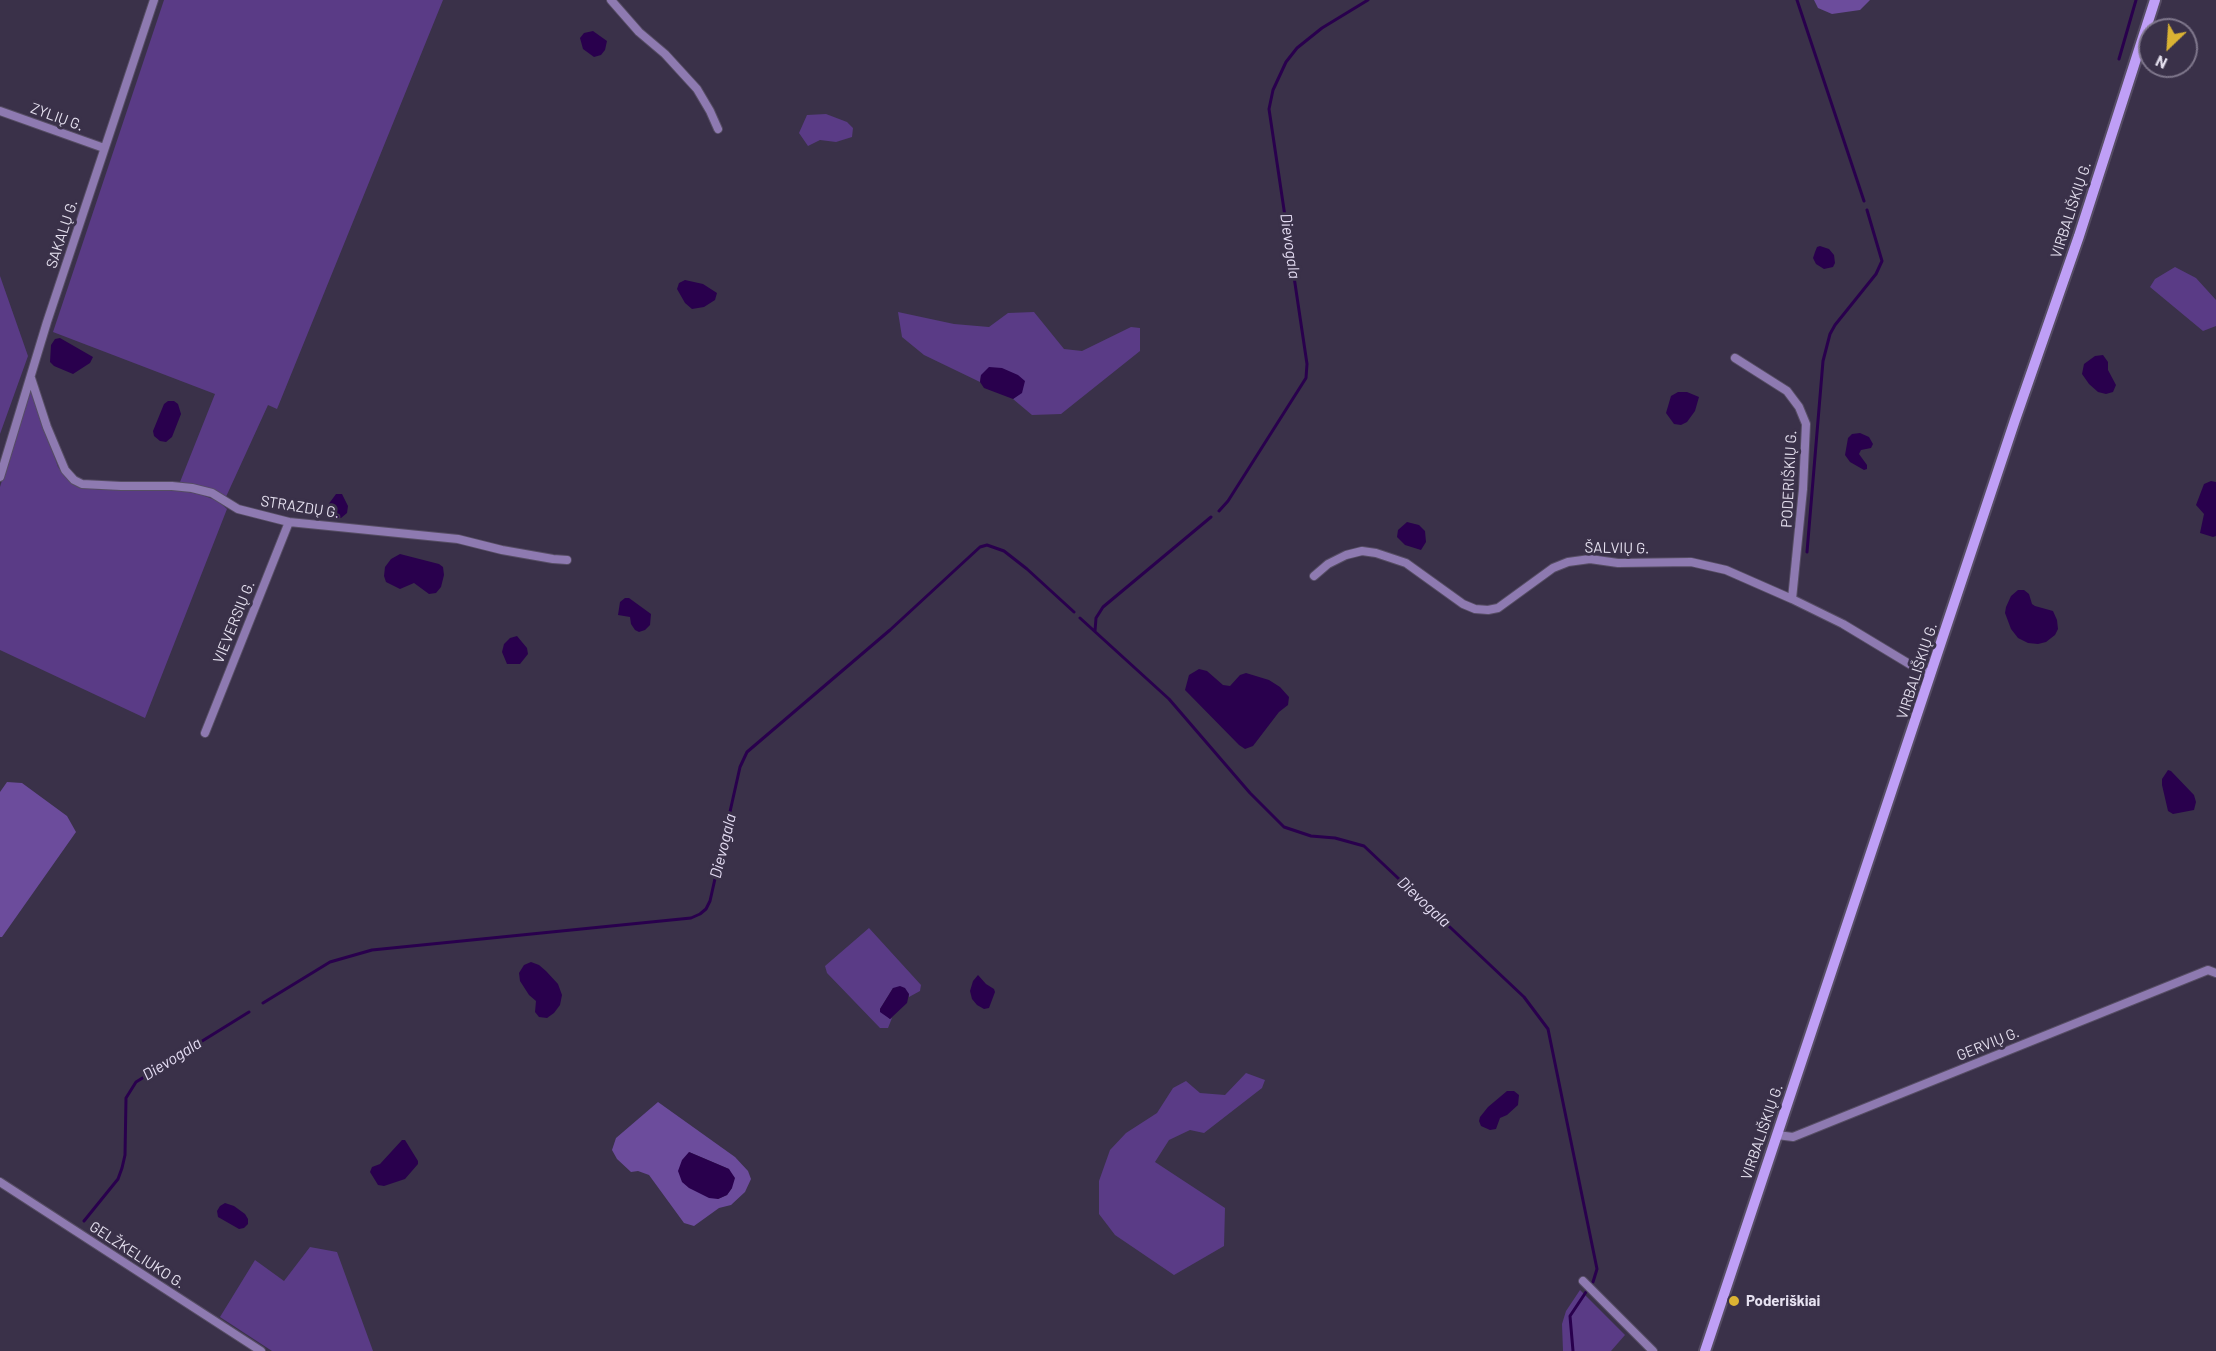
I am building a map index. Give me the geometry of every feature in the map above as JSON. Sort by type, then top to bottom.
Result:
[{"type":"main road","name":"VIRBALIŠKIŲ G.","points":[[1705,1351],[2079,236],[2155,0]]},
{"type":"street","name":"SAKALŲ G.","points":[[0,477],[32,378],[47,322],[154,0]]},
{"type":"street","points":[[611,0],[639,32],[665,54],[697,89],[718,129]]},
{"type":"street","name":"ZYLIŲ G.","points":[[0,111],[104,148]]},
{"type":"street","name":"PODERIŠKIŲ G.","points":[[1735,358],[1787,391],[1800,407],[1806,424],[1803,489],[1792,599]]},
{"type":"street","name":"STRAZDŲ G.","points":[[32,378],[64,470],[82,484],[192,488],[212,493],[238,509],[289,522],[458,540],[502,550],[567,560]]},
{"type":"street","name":"VIEVERSIŲ G.","points":[[205,733],[289,522]]},
{"type":"street","name":"ŠALVIŲ G.","points":[[1314,576],[1329,564],[1346,555],[1362,551],[1376,553],[1406,563],[1463,604],[1475,609],[1488,610],[1498,608],[1553,568],[1568,562],[1590,559],[1618,562],[1691,562],[1726,570],[1792,599],[1843,624],[1911,665],[1931,674]]},
{"type":"street","name":"GERVIŲ G.","points":[[1777,1135],[1793,1137],[2212,972]]},
{"type":"street","name":"GELŽKELIUKO G.","points":[[0,1182],[261,1351]]},
{"type":"street","points":[[1583,1281],[1653,1351]]},
{"type":"shaded area","points":[[164,0],[443,0],[277,409],[268,405],[225,499],[210,489],[180,482],[215,394],[53,332]]},
{"type":"shaded area","points":[[1814,0],[1870,0],[1860,10],[1832,14],[1818,8]]},
{"type":"shaded area","points":[[593,31],[607,41],[601,55],[594,57],[583,49],[580,38],[584,33]]},
{"type":"shaded area","points":[[826,114],[847,122],[853,128],[852,137],[836,142],[820,140],[808,146],[799,133],[807,115]]},
{"type":"shaded area","points":[[1817,247],[1829,249],[1834,255],[1833,267],[1824,269],[1816,264],[1813,258]]},
{"type":"shaded area","points":[[2175,267],[2196,278],[2216,300],[2216,326],[2203,331],[2150,287],[2155,279]]},
{"type":"shaded area","points":[[0,276],[28,356],[0,434]]},
{"type":"shaded area","points":[[685,280],[703,284],[717,293],[715,300],[704,307],[692,309],[685,303],[677,289],[679,283]]},
{"type":"shaded area","points":[[898,312],[954,324],[989,327],[1008,313],[1034,312],[1064,349],[1082,351],[1131,327],[1140,328],[1140,351],[1061,414],[1032,415],[1013,399],[1022,392],[981,375],[980,382],[924,355],[902,337]]},
{"type":"shaded area","points":[[60,338],[93,357],[90,363],[73,374],[54,366],[50,362],[51,345],[55,339]]},
{"type":"shaded area","points":[[2103,355],[2108,362],[2108,370],[2116,385],[2113,392],[2106,394],[2098,392],[2082,374],[2084,364],[2095,356]]},
{"type":"shaded area","points":[[989,367],[1002,368],[1018,375],[1025,381],[1022,393],[1013,399],[984,388],[980,382],[981,375]]},
{"type":"shaded area","points":[[31,387],[58,467],[69,480],[78,486],[101,490],[180,490],[218,501],[227,509],[145,718],[0,650],[0,487]]},
{"type":"shaded area","points":[[1678,392],[1687,392],[1699,397],[1695,411],[1687,422],[1681,425],[1674,424],[1666,413],[1671,396]]},
{"type":"shaded area","points":[[168,401],[178,404],[181,414],[172,437],[166,442],[154,436],[153,431],[164,404]]},
{"type":"shaded area","points":[[1860,433],[1869,437],[1873,444],[1871,448],[1861,450],[1859,454],[1867,465],[1867,469],[1864,470],[1850,462],[1845,455],[1848,438],[1852,434]]},
{"type":"shaded area","points":[[2211,481],[2216,482],[2216,536],[2213,537],[2200,533],[2204,514],[2196,505],[2204,484]]},
{"type":"shaded area","points":[[336,494],[342,494],[348,506],[347,513],[341,518],[335,518],[325,509]]},
{"type":"shaded area","points":[[1407,522],[1419,525],[1425,531],[1426,542],[1421,550],[1405,545],[1397,537],[1398,530]]},
{"type":"shaded area","points":[[400,554],[443,567],[441,587],[436,593],[429,594],[414,583],[400,589],[386,582],[385,567],[391,559]]},
{"type":"shaded area","points":[[2018,590],[2024,590],[2029,594],[2035,606],[2053,611],[2058,629],[2055,635],[2046,642],[2028,643],[2018,638],[2011,629],[2005,613],[2006,607],[2011,596]]},
{"type":"shaded area","points":[[629,598],[651,614],[650,625],[645,630],[639,632],[635,630],[630,617],[618,615],[620,602]]},
{"type":"shaded area","points":[[517,636],[527,648],[528,654],[520,664],[507,664],[502,652],[504,644],[510,638]]},
{"type":"shaded area","points":[[1199,669],[1207,671],[1223,685],[1230,686],[1240,675],[1246,673],[1269,680],[1289,697],[1288,705],[1279,712],[1253,746],[1245,749],[1185,690],[1189,675]]},
{"type":"shaded area","points":[[2168,770],[2194,795],[2196,802],[2194,810],[2173,814],[2168,811],[2162,779]]},
{"type":"shaded area","points":[[7,782],[22,783],[67,816],[76,832],[0,937],[0,792]]},
{"type":"shaded area","points":[[869,928],[921,985],[920,991],[909,997],[909,994],[893,988],[880,1009],[890,1019],[892,1018],[888,1028],[880,1028],[827,973],[825,966]]},
{"type":"shaded area","points":[[531,962],[546,971],[558,984],[562,995],[560,1005],[547,1018],[539,1017],[535,1012],[536,1001],[520,981],[519,973],[524,965]]},
{"type":"shaded area","points":[[978,975],[995,992],[989,1008],[984,1009],[972,999],[970,991]]},
{"type":"shaded area","points":[[900,986],[905,988],[909,994],[907,1003],[890,1019],[880,1012],[880,1009],[893,988]]},
{"type":"shaded area","points":[[1246,1073],[1265,1080],[1262,1088],[1204,1133],[1190,1130],[1169,1140],[1155,1162],[1225,1208],[1224,1246],[1174,1275],[1115,1235],[1099,1214],[1099,1181],[1110,1150],[1126,1133],[1157,1113],[1173,1088],[1186,1081],[1200,1093],[1225,1095]]},
{"type":"shaded area","points":[[1507,1091],[1514,1091],[1519,1095],[1518,1105],[1500,1118],[1496,1129],[1490,1130],[1481,1126],[1480,1117]]},
{"type":"shaded area","points":[[658,1102],[735,1157],[748,1171],[751,1179],[745,1192],[731,1205],[719,1208],[694,1226],[684,1223],[649,1175],[638,1171],[631,1172],[617,1159],[612,1150],[616,1138]],"holes":[[[689,1152],[729,1169],[732,1188],[727,1195],[718,1199]]]},
{"type":"shaded area","points":[[402,1140],[405,1140],[418,1164],[405,1179],[384,1186],[378,1185],[370,1172],[372,1167],[380,1164]]},
{"type":"shaded area","points":[[689,1152],[729,1169],[735,1178],[727,1195],[718,1199],[709,1198],[682,1182],[678,1171],[682,1160]]},
{"type":"shaded area","points":[[225,1203],[245,1214],[248,1224],[244,1228],[239,1229],[218,1217],[217,1211]]},
{"type":"shaded area","points":[[310,1247],[337,1252],[373,1351],[272,1351],[220,1317],[255,1260],[284,1281]]},
{"type":"shaded area","points":[[1580,1290],[1625,1335],[1611,1351],[1563,1351],[1562,1324],[1566,1311]]},
{"type":"waterway","name":"Dievogala","points":[[1219,511],[1228,501],[1306,378],[1307,364],[1269,109],[1273,90],[1286,62],[1297,48],[1322,28],[1368,0]]},
{"type":"waterway","points":[[1797,0],[1864,201]]},
{"type":"waterway","points":[[2119,59],[2136,0]]},
{"type":"waterway","points":[[1807,552],[1823,361],[1830,334],[1835,325],[1876,274],[1882,261],[1867,210]]},
{"type":"waterway","name":"Dievogala","points":[[1095,631],[1096,618],[1103,607],[1211,517]]},
{"type":"waterway","name":"Dievogala","points":[[263,1003],[330,962],[372,950],[691,918],[700,914],[710,901],[740,767],[747,752],[890,630],[980,547],[987,545],[1004,551],[1074,612]]},
{"type":"waterway","name":"Dievogala","points":[[1080,618],[1169,699],[1250,793],[1284,827],[1311,836],[1335,838],[1364,846],[1524,997],[1548,1029],[1597,1269],[1593,1282]]},
{"type":"waterway","name":"Dievogala","points":[[84,1221],[118,1179],[125,1155],[126,1098],[136,1082],[249,1012]]},
{"type":"waterway","name":"Dievogala","points":[[1573,1351],[1570,1316],[1586,1292]]},
{"type":"place","name":"Poderiškiai","points":[[1734,1301]]}]
